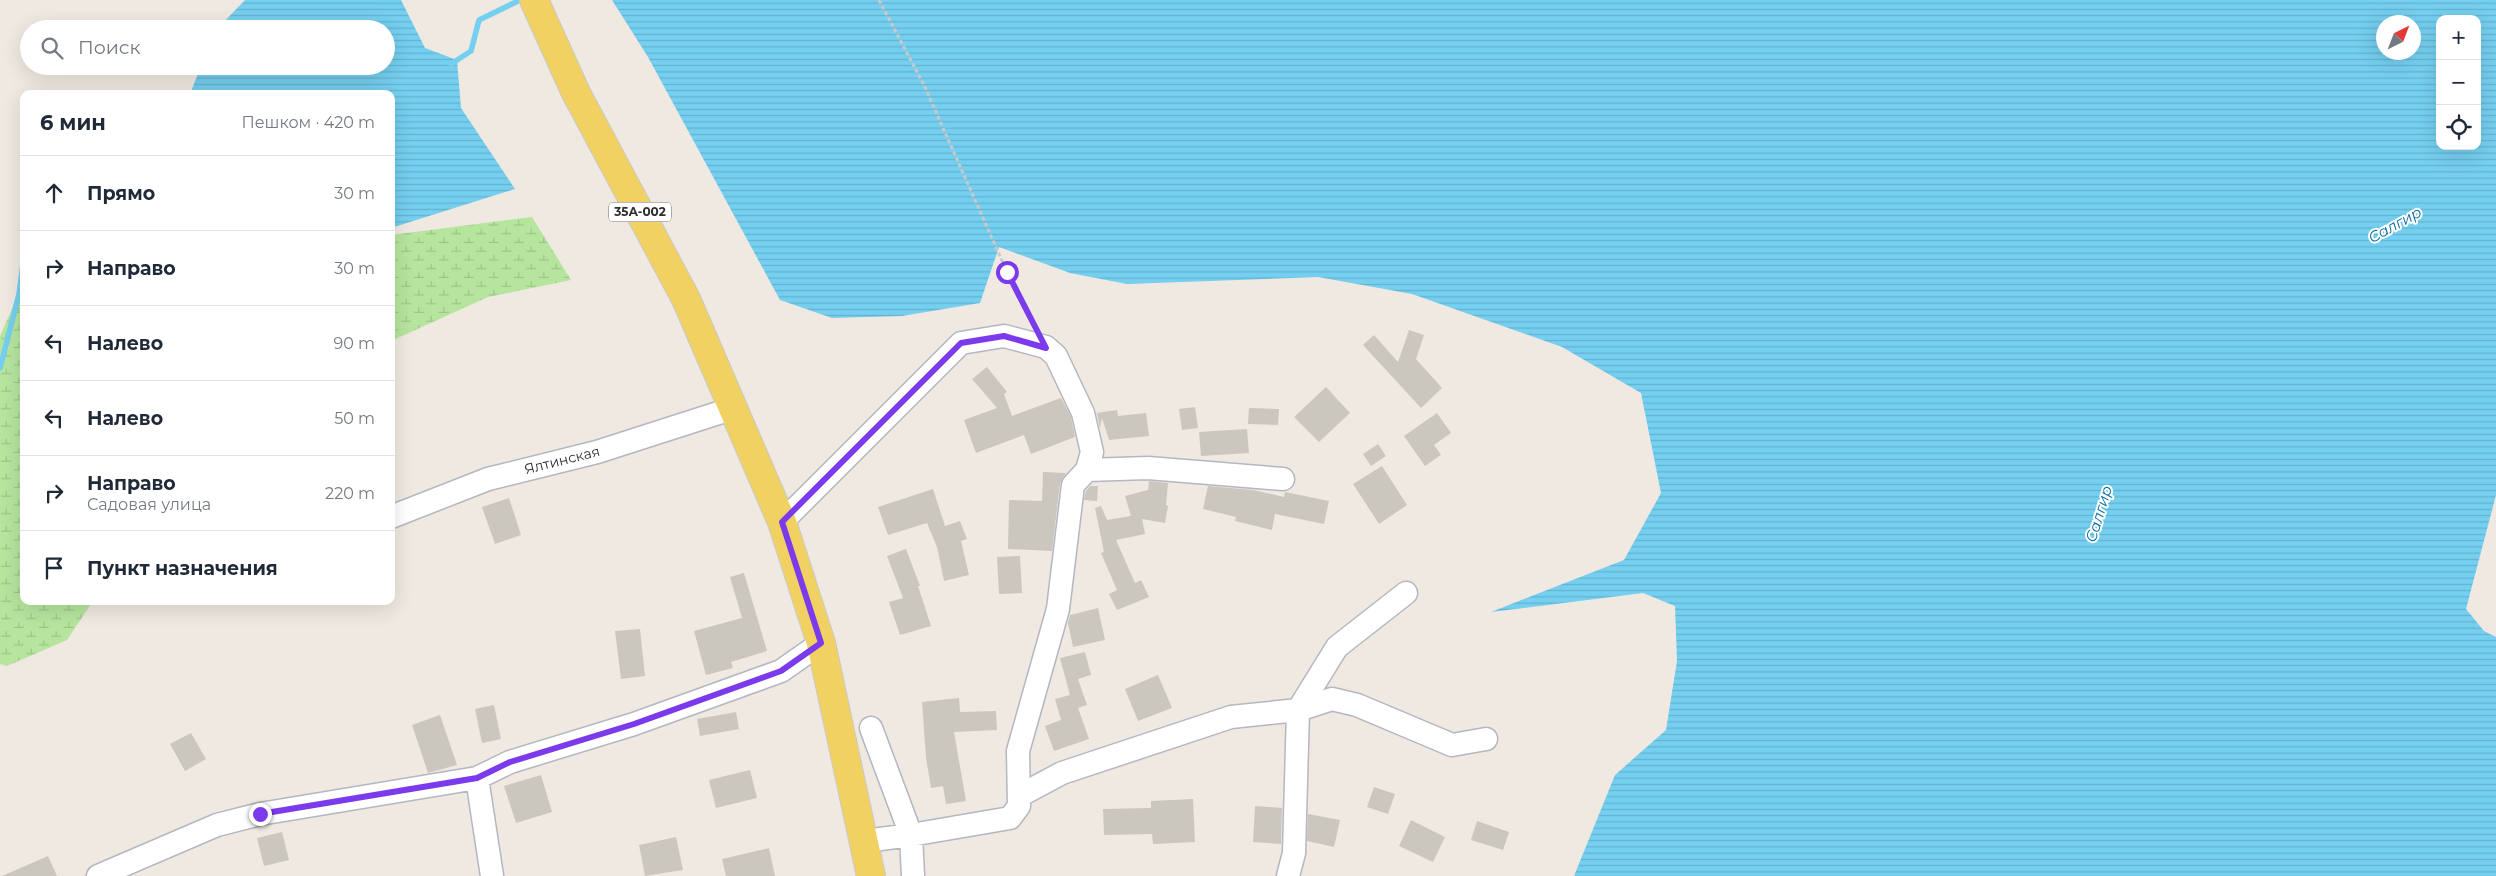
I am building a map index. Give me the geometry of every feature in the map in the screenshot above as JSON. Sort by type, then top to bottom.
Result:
[{"type":"main road","name":"35А-002","points":[[538,9],[576,93],[686,299],[782,522],[821,643],[872,876]]},
{"type":"street","points":[[782,522],[961,343],[1004,336],[1046,348],[1056,356],[1084,413],[1092,452],[1087,470],[1073,485],[1058,609],[1018,751],[1019,806],[1010,818],[865,841]]},
{"type":"street","name":"Ялтинская","points":[[395,515],[488,479],[597,452],[734,408]]},
{"type":"street","points":[[1087,470],[1148,468],[1283,479]]},
{"type":"street","points":[[1288,876],[1294,853],[1298,710],[1337,647],[1406,593]]},
{"type":"street","points":[[98,876],[226,823],[260,814],[477,778],[510,762],[634,724],[781,671],[821,643]]},
{"type":"street","points":[[1019,796],[1062,773],[1231,717],[1298,710],[1332,699],[1357,705],[1452,744],[1486,739]]},
{"type":"street","points":[[871,728],[910,835],[913,876]]},
{"type":"street","points":[[477,778],[492,876]]},
{"type":"path","points":[[879,0],[924,85],[1007,272],[1046,348]]},
{"type":"green space","points":[[532,217],[571,280],[488,297],[395,339],[395,234]]},
{"type":"green space","points":[[20,291],[20,605],[90,605],[67,640],[7,666],[0,664],[0,336]]},
{"type":"water","points":[[245,0],[401,0],[425,48],[457,60],[461,108],[515,189],[395,227],[395,90],[192,90],[197,75],[395,75],[395,20],[226,20]]},
{"type":"water","name":"Салгир","points":[[612,0],[2496,0],[2496,495],[2466,609],[2484,631],[2496,637],[2496,876],[1574,876],[1615,775],[1666,730],[1677,661],[1675,606],[1643,593],[1491,612],[1624,560],[1661,493],[1641,393],[1562,347],[1412,294],[1318,277],[1127,284],[1070,273],[999,247],[980,303],[902,316],[832,318],[780,300],[648,57]]},
{"type":"building","points":[[1409,330],[1424,335],[1416,359],[1442,388],[1421,408],[1363,345],[1374,335],[1398,362]]},
{"type":"building","points":[[987,367],[1007,392],[1004,394],[1012,416],[1061,398],[1071,417],[1075,437],[1031,454],[1024,435],[976,453],[964,420],[997,408],[972,379]]},
{"type":"building","points":[[1326,387],[1350,413],[1319,442],[1294,417]]},
{"type":"building","points":[[1195,407],[1198,428],[1182,430],[1179,409]]},
{"type":"building","points":[[1249,408],[1279,409],[1278,425],[1248,424]]},
{"type":"building","points":[[1117,410],[1118,416],[1146,413],[1149,436],[1109,440],[1102,418],[1100,428],[1097,413]]},
{"type":"building","points":[[1437,413],[1451,433],[1434,445],[1441,455],[1425,466],[1404,436]]},
{"type":"building","points":[[1247,429],[1249,453],[1201,456],[1199,432]]},
{"type":"building","points":[[1378,444],[1386,456],[1371,466],[1363,454]]},
{"type":"building","points":[[1382,466],[1407,505],[1379,524],[1353,484]]},
{"type":"building","points":[[1043,472],[1066,473],[1060,483],[1052,551],[1008,549],[1009,500],[1042,501]]},
{"type":"building","points":[[1149,481],[1168,483],[1166,505],[1168,506],[1165,523],[1142,519],[1145,534],[1116,540],[1135,583],[1141,580],[1149,597],[1117,610],[1109,594],[1117,590],[1101,553],[1104,552],[1095,508],[1101,506],[1107,520],[1131,516],[1125,496],[1148,490]]},
{"type":"building","points":[[1090,486],[1098,486],[1097,501],[1084,500],[1086,491]]},
{"type":"building","points":[[1208,486],[1253,490],[1284,497],[1285,492],[1329,501],[1324,524],[1275,514],[1272,530],[1235,521],[1236,517],[1203,509]]},
{"type":"building","points":[[933,489],[945,526],[960,521],[967,539],[961,541],[969,575],[944,581],[937,547],[927,523],[888,535],[878,507]]},
{"type":"building","points":[[509,498],[521,535],[495,544],[482,507]]},
{"type":"building","points":[[906,549],[920,586],[918,586],[931,626],[900,635],[889,602],[903,598],[887,556]]},
{"type":"building","points":[[1020,556],[1022,593],[999,594],[997,557]]},
{"type":"building","points":[[744,573],[767,651],[731,662],[733,668],[706,675],[694,631],[742,618],[730,577]]},
{"type":"building","points":[[1098,608],[1105,640],[1073,647],[1068,623],[1070,615]]},
{"type":"building","points":[[640,629],[645,676],[621,679],[615,631]]},
{"type":"building","points":[[1085,652],[1091,675],[1078,679],[1087,705],[1078,708],[1089,739],[1054,751],[1045,726],[1061,720],[1055,699],[1070,695],[1060,658]]},
{"type":"building","points":[[1158,675],[1172,708],[1138,721],[1125,689]]},
{"type":"building","points":[[959,698],[960,712],[996,711],[997,730],[954,732],[966,801],[946,804],[943,786],[931,788],[926,758],[922,702]]},
{"type":"building","points":[[494,705],[501,739],[482,743],[475,709]]},
{"type":"building","points":[[736,712],[739,729],[700,736],[697,719]]},
{"type":"building","points":[[440,715],[457,765],[428,773],[412,725]]},
{"type":"building","points":[[191,733],[206,759],[185,771],[170,744]]},
{"type":"building","points":[[750,770],[757,798],[716,808],[709,780]]},
{"type":"building","points":[[541,775],[552,812],[516,823],[504,786]]},
{"type":"building","points":[[1374,787],[1395,794],[1388,814],[1367,807]]},
{"type":"building","points":[[1193,799],[1195,842],[1153,844],[1152,834],[1104,835],[1103,809],[1151,808],[1151,801]]},
{"type":"building","points":[[1255,806],[1282,808],[1281,844],[1253,842]]},
{"type":"building","points":[[1308,814],[1340,820],[1334,847],[1307,841]]},
{"type":"building","points":[[1411,820],[1445,837],[1433,862],[1399,846]]},
{"type":"building","points":[[1477,821],[1509,832],[1503,850],[1471,840]]},
{"type":"building","points":[[282,832],[289,860],[264,866],[257,838]]},
{"type":"building","points":[[676,837],[683,870],[645,876],[639,845]]},
{"type":"building","points":[[769,848],[775,876],[726,876],[722,859]]},
{"type":"building","points":[[48,856],[57,876],[2,876]]},
{"type":"waterway","points":[[451,64],[471,51],[479,20],[520,0]]},
{"type":"waterway","points":[[0,368],[20,286]]},
{"type":"route","points":[[260,814],[477,778],[510,762],[634,724],[781,671],[821,643],[782,522],[961,343],[1004,336],[1046,348],[1007,272]]}]
